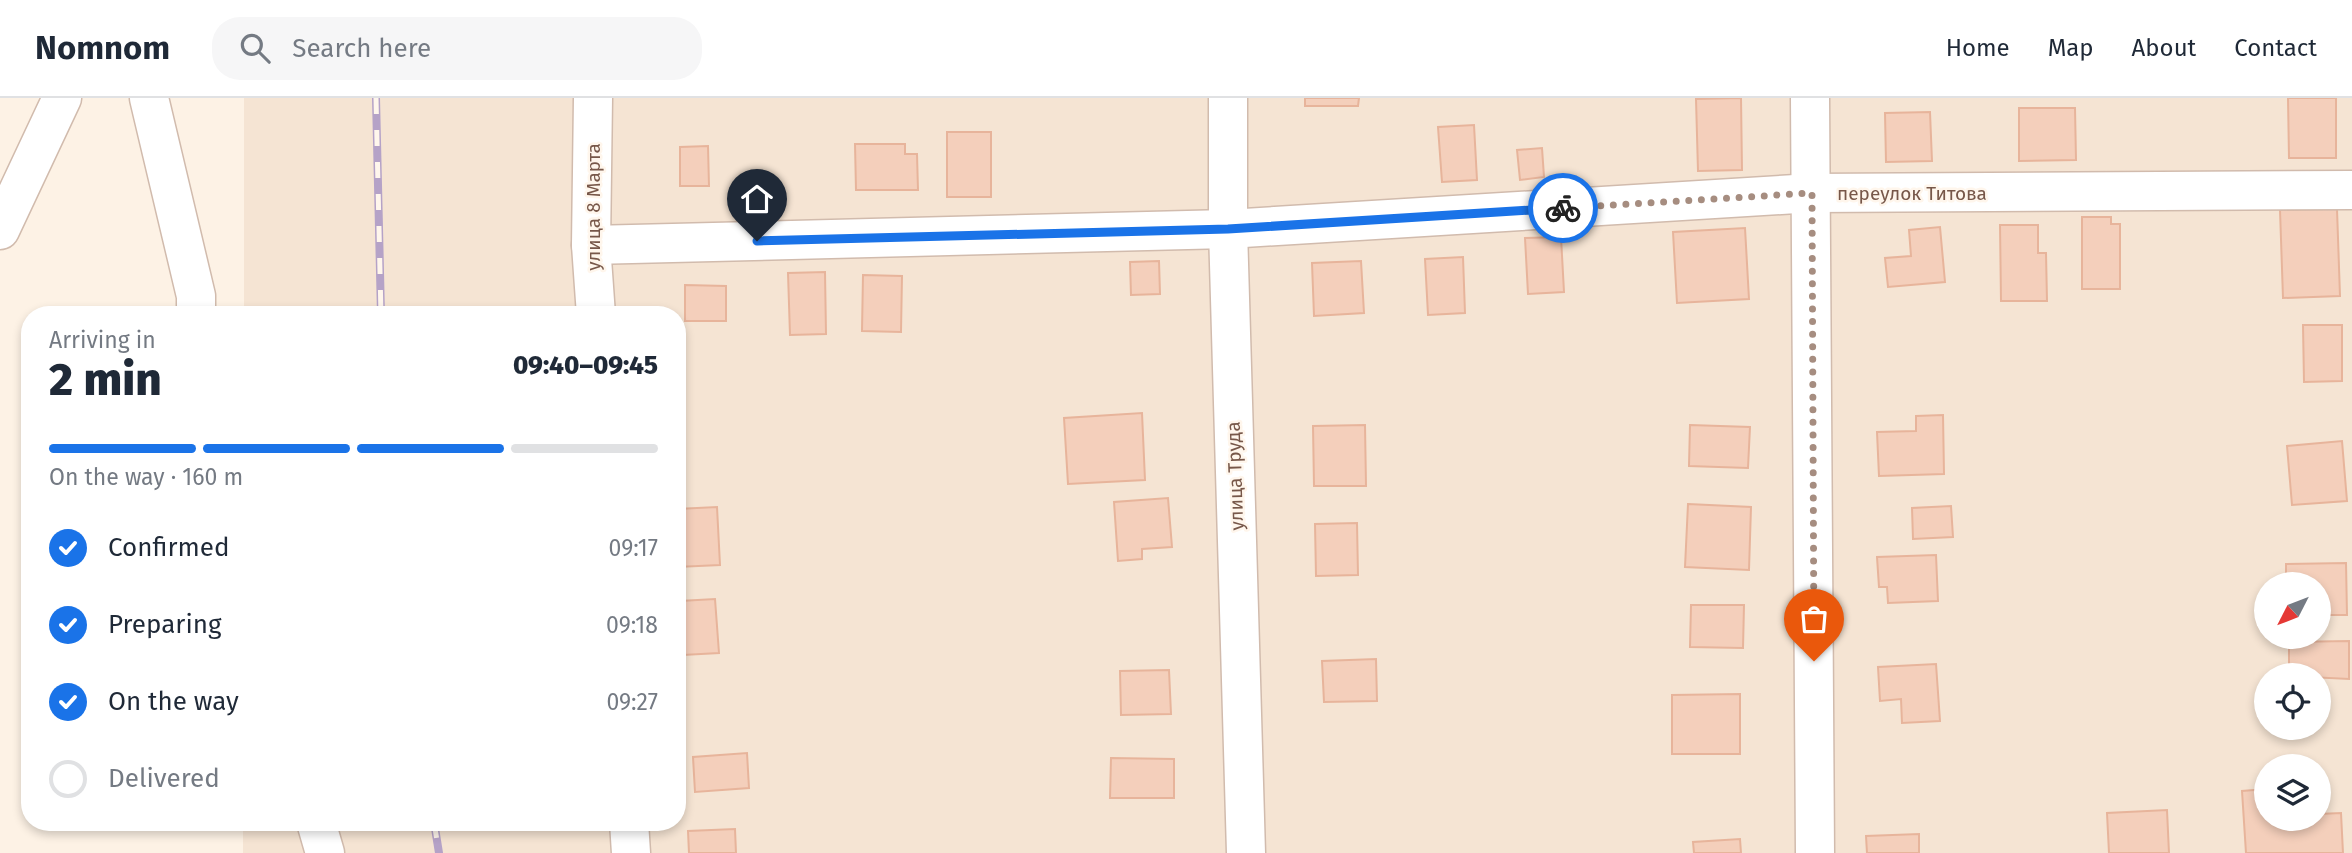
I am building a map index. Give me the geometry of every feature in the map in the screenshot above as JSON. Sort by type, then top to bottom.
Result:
[{"type":"street","points":[[0,230],[62,98]]},
{"type":"street","points":[[149,98],[196,296],[196,306]]},
{"type":"street","name":"улица 8 Марта","points":[[593,98],[591,245],[595,306]]},
{"type":"street","name":"улица Труда","points":[[1228,98],[1228,229],[1246,853]]},
{"type":"street","points":[[1810,98],[1815,853]]},
{"type":"street","name":"переулок Титова","points":[[591,245],[1228,229],[1812,193],[2352,190]]},
{"type":"street","points":[[319,831],[325,853]]},
{"type":"street","points":[[630,831],[631,853]]},
{"type":"shaded area","points":[[244,98],[2352,98],[2352,853],[243,853],[243,831],[686,831],[686,306],[244,306]]},
{"type":"building","points":[[1305,98],[1359,98],[1358,106],[1305,106]]},
{"type":"building","points":[[1741,98],[1742,170],[1698,171],[1696,99]]},
{"type":"building","points":[[2288,98],[2336,98],[2336,158],[2289,158]]},
{"type":"building","points":[[2019,108],[2075,108],[2076,160],[2019,161]]},
{"type":"building","points":[[1930,112],[1932,161],[1886,162],[1885,113]]},
{"type":"building","points":[[1474,125],[1477,180],[1442,182],[1438,127]]},
{"type":"building","points":[[947,132],[991,132],[991,197],[947,197]]},
{"type":"building","points":[[855,144],[905,144],[905,154],[917,154],[918,190],[856,190]]},
{"type":"building","points":[[708,146],[709,186],[680,186],[680,147]]},
{"type":"building","points":[[1542,148],[1544,177],[1520,180],[1517,150]]},
{"type":"building","points":[[2337,209],[2340,296],[2283,298],[2280,210]]},
{"type":"building","points":[[2082,217],[2111,217],[2111,224],[2120,224],[2120,289],[2082,289]]},
{"type":"building","points":[[2000,225],[2038,225],[2038,253],[2046,253],[2047,301],[2001,301]]},
{"type":"building","points":[[1940,227],[1945,282],[1888,287],[1885,258],[1911,256],[1909,230]]},
{"type":"building","points":[[1745,228],[1749,299],[1677,303],[1673,232]]},
{"type":"building","points":[[1561,237],[1564,292],[1528,294],[1525,238]]},
{"type":"building","points":[[1463,257],[1465,313],[1428,315],[1425,259]]},
{"type":"building","points":[[1159,261],[1160,294],[1131,295],[1130,262]]},
{"type":"building","points":[[1361,261],[1364,313],[1314,316],[1312,263]]},
{"type":"building","points":[[825,272],[826,334],[790,335],[788,273]]},
{"type":"building","points":[[863,275],[902,276],[901,332],[862,331]]},
{"type":"building","points":[[685,285],[726,286],[726,321],[686,321]]},
{"type":"building","points":[[2303,325],[2342,325],[2342,381],[2304,382]]},
{"type":"building","points":[[1142,413],[1145,480],[1068,484],[1064,418]]},
{"type":"building","points":[[1943,415],[1944,474],[1879,476],[1877,432],[1916,431],[1916,416]]},
{"type":"building","points":[[1365,425],[1366,486],[1314,486],[1313,426]]},
{"type":"building","points":[[1690,425],[1750,427],[1748,468],[1689,466]]},
{"type":"building","points":[[2342,441],[2347,501],[2292,505],[2287,446]]},
{"type":"building","points":[[1168,498],[1172,547],[1142,549],[1142,559],[1118,561],[1114,502]]},
{"type":"building","points":[[1688,504],[1751,507],[1749,570],[1685,567]]},
{"type":"building","points":[[1951,506],[1953,537],[1913,539],[1912,508]]},
{"type":"building","points":[[717,507],[720,565],[686,567],[686,509]]},
{"type":"building","points":[[1357,523],[1358,575],[1316,576],[1315,524]]},
{"type":"building","points":[[1936,555],[1938,601],[1888,603],[1887,587],[1879,587],[1877,557]]},
{"type":"building","points":[[2346,563],[2347,615],[2331,615],[2331,572],[2286,572],[2286,564]]},
{"type":"building","points":[[715,599],[719,653],[686,655],[686,601]]},
{"type":"building","points":[[1691,605],[1744,605],[1743,648],[1690,647]]},
{"type":"building","points":[[2331,641],[2349,641],[2349,679],[2331,678],[2331,663],[2289,663],[2289,649],[2331,649]]},
{"type":"building","points":[[1376,659],[1377,701],[1324,702],[1322,661]]},
{"type":"building","points":[[1936,664],[1940,721],[1902,723],[1901,699],[1880,701],[1878,667]]},
{"type":"building","points":[[1169,670],[1171,714],[1121,715],[1120,671]]},
{"type":"building","points":[[1740,694],[1740,754],[1672,754],[1672,695]]},
{"type":"building","points":[[747,753],[749,788],[695,792],[693,757]]},
{"type":"building","points":[[1111,758],[1174,759],[1174,798],[1110,798]]},
{"type":"building","points":[[2254,790],[2254,831],[2331,831],[2331,813],[2341,813],[2343,853],[2246,853],[2242,791]]},
{"type":"building","points":[[2167,810],[2169,853],[2109,853],[2107,813]]},
{"type":"building","points":[[735,829],[736,853],[689,853],[688,831]]},
{"type":"building","points":[[1919,834],[1919,853],[1867,853],[1866,836]]},
{"type":"building","points":[[1740,839],[1741,853],[1694,853],[1693,842]]},
{"type":"railway","points":[[376,98],[381,306]]},
{"type":"railway","points":[[435,831],[439,853]]},
{"type":"way so far","points":[[1563,208],[1812,193],[1814,661]]},
{"type":"route","points":[[757,241],[1228,229],[1563,208]]}]
